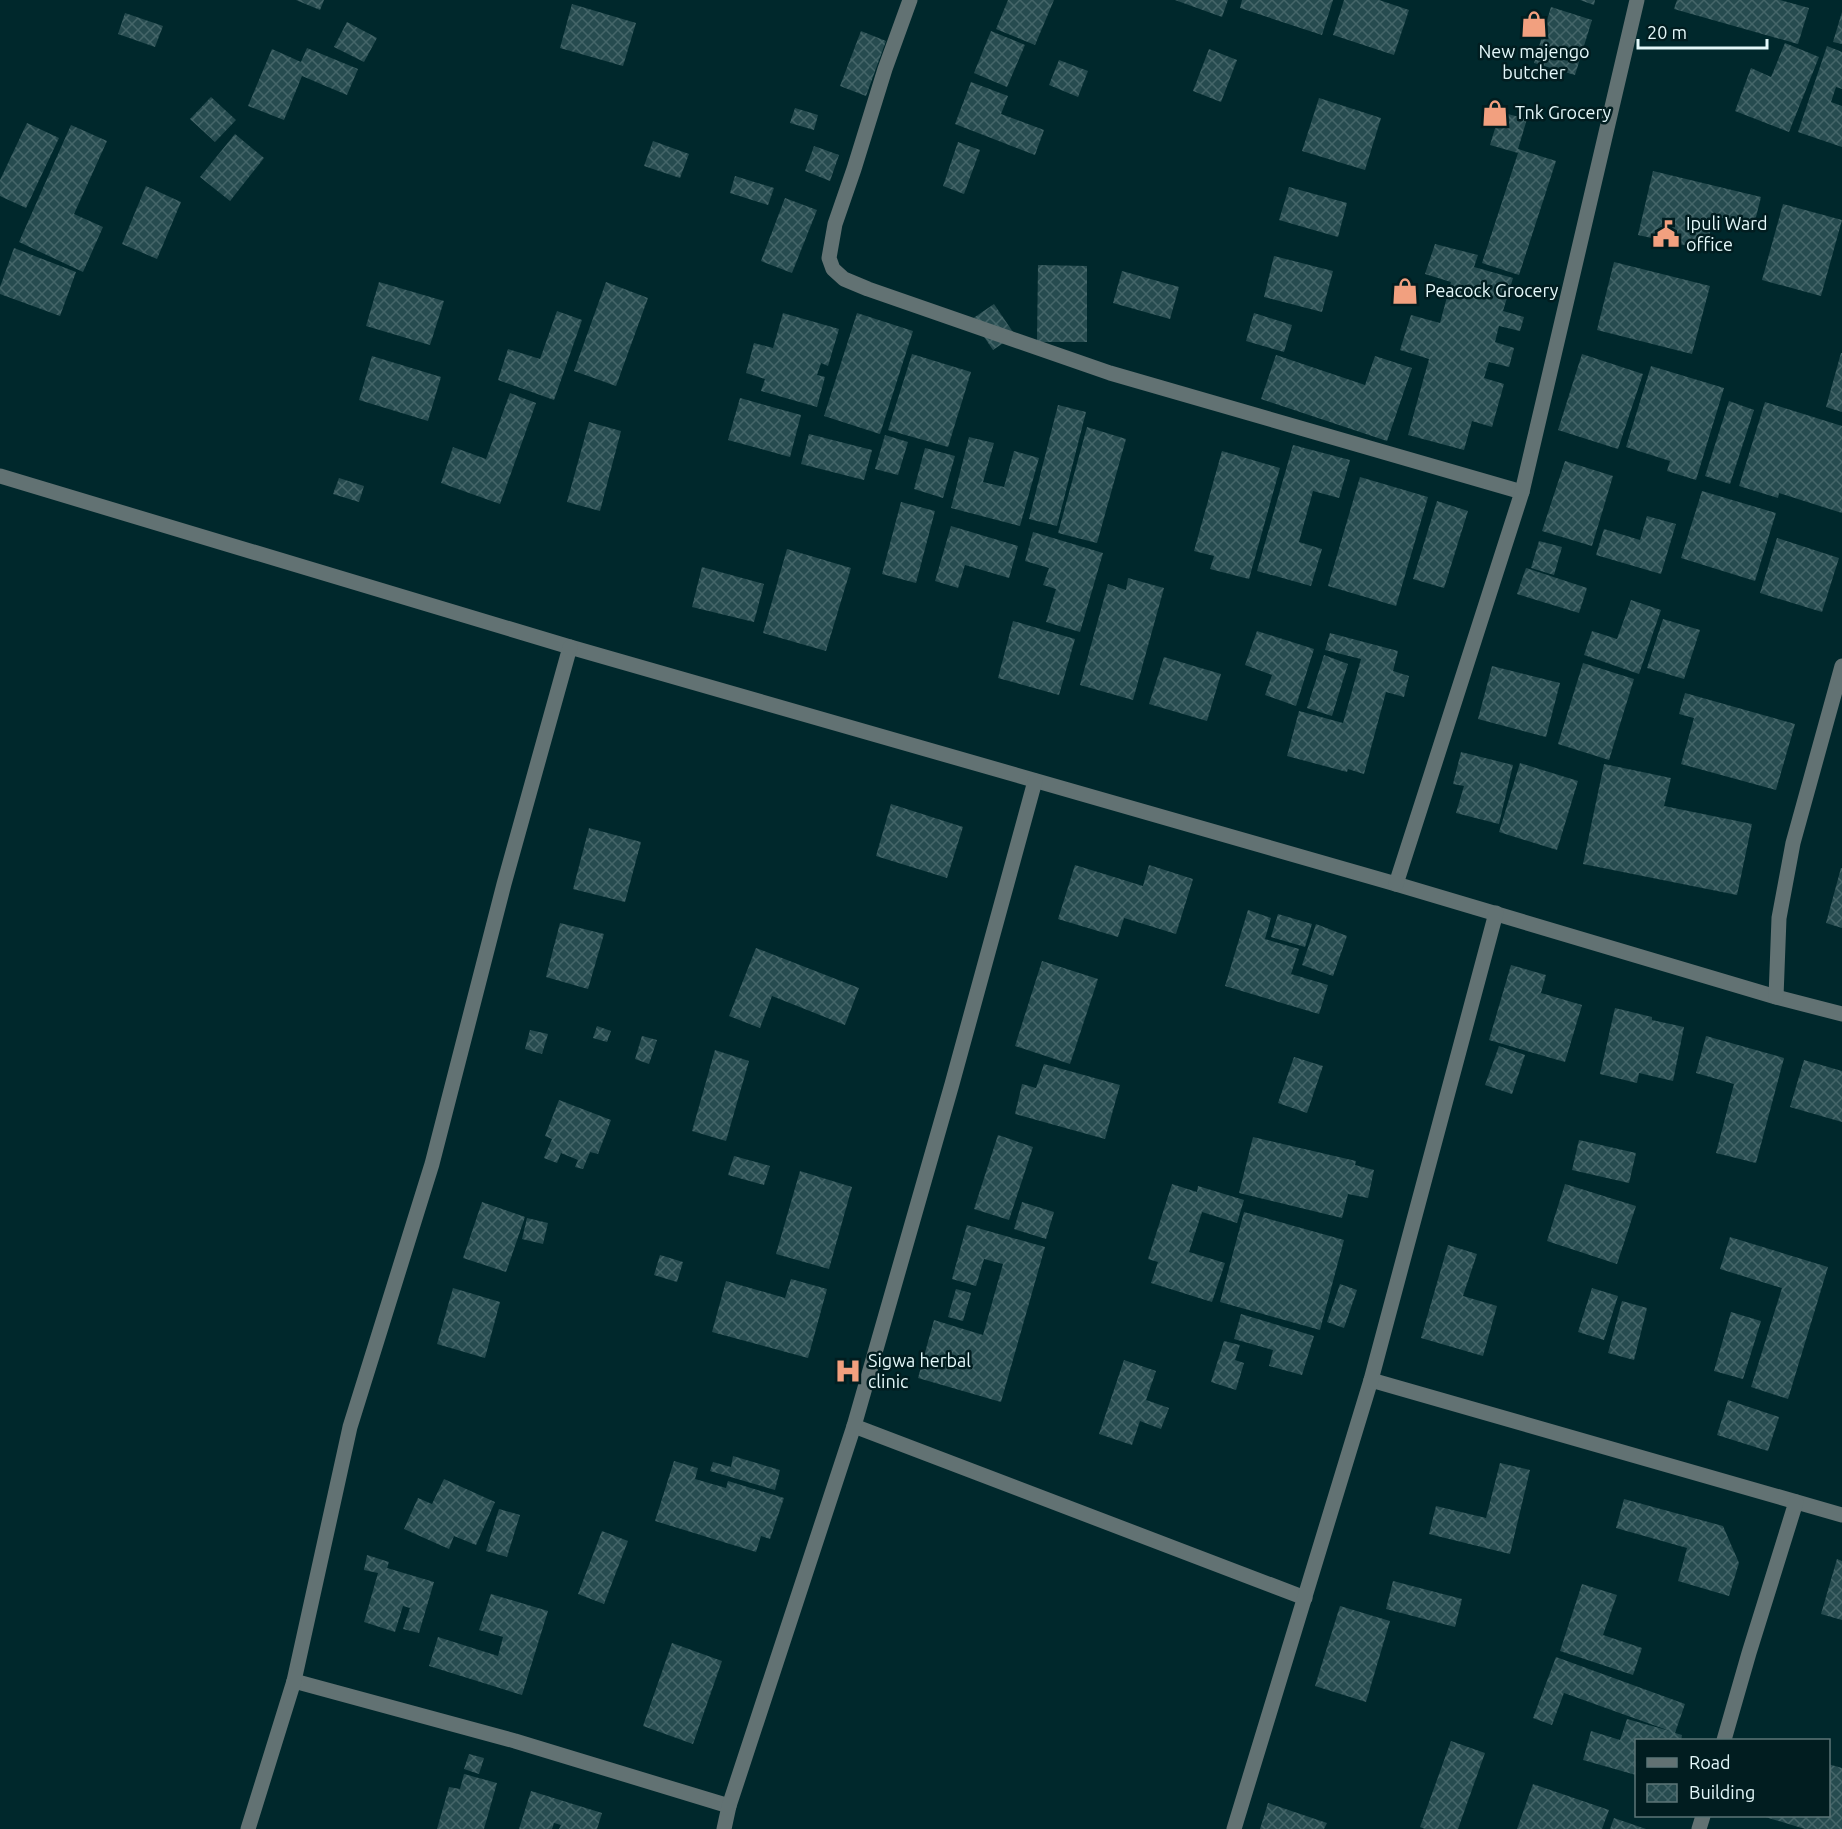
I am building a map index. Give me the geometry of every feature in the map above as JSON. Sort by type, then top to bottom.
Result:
[{"type":"street","points":[[910,0],[835,224],[829,258],[833,269],[844,279],[1110,373],[1522,492]]},
{"type":"street","points":[[1396,884],[1522,492],[1637,0]]},
{"type":"street","points":[[0,476],[570,647],[1496,913],[1776,997],[1842,1014]]},
{"type":"street","points":[[248,1829],[294,1681],[350,1427],[432,1164],[504,884],[570,647]]},
{"type":"street","points":[[1776,997],[1779,918],[1793,843],[1842,666]]},
{"type":"street","points":[[724,1829],[729,1806],[854,1426],[949,1096],[1035,781]]},
{"type":"street","points":[[1234,1829],[1371,1380],[1496,913]]},
{"type":"street","points":[[1371,1380],[1842,1515]]},
{"type":"street","points":[[854,1426],[1305,1598]]},
{"type":"street","points":[[1724,1739],[1796,1502]]},
{"type":"street","points":[[294,1681],[514,1741],[729,1806]]},
{"type":"building","points":[[296,0],[324,0],[320,10]]},
{"type":"building","points":[[1008,0],[1054,0],[1035,45],[996,29]]},
{"type":"building","points":[[1175,0],[1228,0],[1222,17]]},
{"type":"building","points":[[1242,0],[1333,0],[1322,35],[1240,8]]},
{"type":"building","points":[[1344,0],[1379,0],[1409,10],[1394,55],[1333,35]]},
{"type":"building","points":[[1580,0],[1595,0],[1594,5]]},
{"type":"building","points":[[1677,0],[1780,0],[1809,8],[1798,44],[1674,9]]},
{"type":"building","points":[[572,4],[636,23],[623,66],[560,48]]},
{"type":"building","points":[[1551,7],[1592,20],[1575,75],[1534,63]]},
{"type":"building","points":[[1842,12],[1842,44],[1833,42]]},
{"type":"building","points":[[125,13],[163,26],[155,47],[118,34]]},
{"type":"building","points":[[347,22],[377,38],[364,62],[334,47]]},
{"type":"building","points":[[861,31],[886,41],[866,96],[840,86]]},
{"type":"building","points":[[991,31],[1025,45],[1007,87],[974,73]]},
{"type":"building","points":[[1785,43],[1819,57],[1789,132],[1735,111],[1751,68],[1771,77]]},
{"type":"building","points":[[1827,46],[1842,52],[1842,89],[1836,87],[1831,102],[1842,106],[1842,147],[1798,132]]},
{"type":"building","points":[[307,48],[358,69],[347,95],[302,76],[284,120],[248,106],[272,49],[301,62]]},
{"type":"building","points":[[1209,49],[1237,60],[1221,102],[1193,91]]},
{"type":"building","points":[[1059,60],[1088,71],[1078,97],[1049,85]]},
{"type":"building","points":[[971,82],[1008,96],[1001,114],[1044,130],[1035,155],[955,124]]},
{"type":"building","points":[[211,97],[236,120],[215,142],[190,119]]},
{"type":"building","points":[[1319,98],[1381,118],[1365,170],[1302,151]]},
{"type":"building","points":[[795,108],[818,115],[814,130],[790,123]]},
{"type":"building","points":[[1500,112],[1527,119],[1518,149],[1556,161],[1519,275],[1482,263],[1518,153],[1490,145]]},
{"type":"building","points":[[27,123],[59,138],[26,208],[0,196],[0,180]]},
{"type":"building","points":[[71,125],[107,141],[74,214],[103,227],[83,272],[19,242]]},
{"type":"building","points":[[235,134],[264,158],[230,201],[200,177]]},
{"type":"building","points":[[653,141],[689,154],[680,178],[644,166]]},
{"type":"building","points":[[958,142],[980,150],[964,194],[943,186]]},
{"type":"building","points":[[814,146],[839,155],[830,181],[805,171]]},
{"type":"building","points":[[1653,171],[1761,197],[1754,225],[1714,216],[1706,250],[1638,235]]},
{"type":"building","points":[[735,176],[774,188],[768,205],[730,193]]},
{"type":"building","points":[[146,186],[181,202],[157,259],[122,244]]},
{"type":"building","points":[[1289,187],[1347,203],[1338,237],[1279,220]]},
{"type":"building","points":[[785,198],[817,210],[792,273],[761,261]]},
{"type":"building","points":[[1783,204],[1842,220],[1821,296],[1762,280]]},
{"type":"building","points":[[1435,244],[1478,255],[1474,267],[1513,278],[1503,311],[1524,317],[1520,331],[1499,326],[1495,342],[1514,348],[1509,367],[1489,362],[1484,378],[1504,384],[1492,427],[1472,421],[1464,450],[1408,435],[1429,359],[1400,350],[1411,315],[1440,323],[1451,282],[1425,274]]},
{"type":"building","points":[[14,248],[76,272],[60,316],[0,294],[0,287]]},
{"type":"building","points":[[1274,256],[1333,271],[1322,312],[1264,297]]},
{"type":"building","points":[[1614,262],[1710,286],[1692,354],[1597,330]]},
{"type":"building","points":[[1038,265],[1087,266],[1087,342],[1037,342]]},
{"type":"building","points":[[1122,271],[1179,287],[1170,319],[1113,303]]},
{"type":"building","points":[[379,282],[444,301],[430,345],[366,326]]},
{"type":"building","points":[[606,282],[648,298],[616,386],[574,371]]},
{"type":"building","points":[[994,304],[1015,335],[993,350],[972,319]]},
{"type":"building","points":[[557,311],[582,320],[554,400],[498,380],[508,349],[540,359]]},
{"type":"building","points":[[783,313],[839,329],[828,366],[821,363],[817,375],[825,377],[817,407],[761,391],[765,379],[746,373],[754,343],[773,348]]},
{"type":"building","points":[[857,313],[913,331],[880,434],[824,416]]},
{"type":"building","points":[[1254,313],[1292,325],[1284,352],[1246,341]]},
{"type":"building","points":[[1842,353],[1842,412],[1826,407]]},
{"type":"building","points":[[912,354],[971,372],[948,447],[888,430]]},
{"type":"building","points":[[1582,354],[1643,374],[1618,449],[1558,430]]},
{"type":"building","points":[[1276,355],[1365,385],[1375,356],[1412,368],[1387,441],[1261,399]]},
{"type":"building","points":[[372,356],[441,377],[428,421],[359,400]]},
{"type":"building","points":[[1651,366],[1724,388],[1696,480],[1667,471],[1670,461],[1626,447]]},
{"type":"building","points":[[510,393],[536,403],[500,504],[441,483],[453,447],[486,459]]},
{"type":"building","points":[[740,398],[801,415],[790,457],[728,440]]},
{"type":"building","points":[[1729,401],[1754,410],[1730,484],[1705,476]]},
{"type":"building","points":[[1765,402],[1842,426],[1842,513],[1779,493],[1778,498],[1739,486]]},
{"type":"building","points":[[1058,405],[1086,412],[1057,526],[1029,519]]},
{"type":"building","points":[[589,422],[621,431],[600,511],[567,502]]},
{"type":"building","points":[[1087,427],[1126,439],[1097,543],[1058,533]]},
{"type":"building","points":[[809,434],[872,450],[864,480],[801,464]]},
{"type":"building","points":[[885,435],[908,442],[898,475],[875,469]]},
{"type":"building","points":[[969,437],[994,443],[983,482],[1004,487],[1014,451],[1039,458],[1020,526],[951,508]]},
{"type":"building","points":[[1293,445],[1350,460],[1339,498],[1313,491],[1299,542],[1322,549],[1311,586],[1257,571]]},
{"type":"building","points":[[925,448],[955,456],[943,498],[914,489]]},
{"type":"building","points":[[1222,451],[1280,468],[1249,579],[1210,569],[1214,556],[1194,551]]},
{"type":"building","points":[[1565,461],[1613,476],[1592,546],[1542,531]]},
{"type":"building","points":[[1360,477],[1428,497],[1396,606],[1328,586]]},
{"type":"building","points":[[339,478],[364,486],[359,502],[333,494]]},
{"type":"building","points":[[1702,491],[1776,513],[1755,581],[1681,558]]},
{"type":"building","points":[[1437,501],[1468,511],[1444,588],[1413,579]]},
{"type":"building","points":[[901,502],[935,511],[916,583],[882,574]]},
{"type":"building","points":[[1647,516],[1676,524],[1661,574],[1596,555],[1604,529],[1640,540]]},
{"type":"building","points":[[951,526],[1018,546],[1009,578],[965,565],[958,588],[935,581]]},
{"type":"building","points":[[1033,532],[1103,553],[1080,632],[1046,622],[1056,589],[1043,585],[1049,568],[1025,561]]},
{"type":"building","points":[[1777,538],[1839,558],[1822,612],[1760,593]]},
{"type":"building","points":[[1539,541],[1562,547],[1554,575],[1531,568]]},
{"type":"building","points":[[787,549],[851,568],[826,651],[763,633]]},
{"type":"building","points":[[702,567],[764,584],[754,622],[692,607]]},
{"type":"building","points":[[1526,568],[1587,588],[1579,613],[1517,594]]},
{"type":"building","points":[[1128,578],[1164,588],[1133,700],[1080,685],[1108,584],[1126,590]]},
{"type":"building","points":[[1631,600],[1661,610],[1639,674],[1584,655],[1592,631],[1617,639]]},
{"type":"building","points":[[1663,619],[1700,630],[1684,679],[1647,668]]},
{"type":"building","points":[[1013,621],[1075,639],[1059,695],[998,678]]},
{"type":"building","points":[[1257,631],[1314,649],[1296,706],[1265,695],[1272,675],[1245,665]]},
{"type":"building","points":[[1330,633],[1398,651],[1393,671],[1409,676],[1404,697],[1386,692],[1364,774],[1348,769],[1347,772],[1287,756],[1299,711],[1343,723],[1361,659],[1325,650]]},
{"type":"building","points":[[1324,655],[1348,664],[1332,716],[1307,708]]},
{"type":"building","points":[[1164,657],[1221,674],[1207,721],[1149,704]]},
{"type":"building","points":[[1583,663],[1634,679],[1609,760],[1558,744]]},
{"type":"building","points":[[1492,666],[1560,683],[1546,737],[1478,719]]},
{"type":"building","points":[[1685,693],[1795,724],[1776,790],[1681,764],[1694,718],[1679,714]]},
{"type":"building","points":[[1461,752],[1513,765],[1499,824],[1456,813],[1464,786],[1453,784]]},
{"type":"building","points":[[1520,763],[1578,781],[1557,850],[1499,832]]},
{"type":"building","points":[[1604,764],[1671,778],[1664,806],[1752,824],[1737,895],[1583,864]]},
{"type":"building","points":[[891,804],[963,827],[947,878],[876,856]]},
{"type":"building","points":[[589,828],[641,842],[625,902],[573,889]]},
{"type":"building","points":[[1075,865],[1143,886],[1149,865],[1193,879],[1176,934],[1124,918],[1118,937],[1058,919]]},
{"type":"building","points":[[1842,868],[1842,928],[1826,923]]},
{"type":"building","points":[[1248,910],[1271,918],[1265,939],[1299,949],[1291,974],[1328,985],[1319,1014],[1225,986]]},
{"type":"building","points":[[1278,914],[1312,924],[1305,947],[1271,937]]},
{"type":"building","points":[[560,923],[604,934],[588,989],[546,977]]},
{"type":"building","points":[[1316,924],[1347,936],[1333,976],[1302,965]]},
{"type":"building","points":[[756,948],[859,988],[845,1025],[772,996],[760,1028],[729,1016]]},
{"type":"building","points":[[1042,961],[1098,979],[1070,1064],[1015,1046]]},
{"type":"building","points":[[1511,965],[1546,975],[1541,993],[1582,1005],[1565,1062],[1489,1040]]},
{"type":"building","points":[[1615,1008],[1684,1027],[1673,1081],[1639,1073],[1637,1083],[1600,1074]]},
{"type":"building","points":[[597,1026],[611,1031],[607,1042],[593,1038]]},
{"type":"building","points":[[530,1030],[548,1034],[542,1054],[525,1049]]},
{"type":"building","points":[[642,1036],[657,1040],[649,1064],[635,1059]]},
{"type":"building","points":[[1706,1036],[1784,1058],[1756,1163],[1716,1153],[1734,1084],[1696,1073]]},
{"type":"building","points":[[1499,1046],[1525,1055],[1512,1094],[1485,1085]]},
{"type":"building","points":[[715,1050],[749,1061],[726,1141],[692,1131]]},
{"type":"building","points":[[1294,1057],[1323,1066],[1307,1113],[1278,1103]]},
{"type":"building","points":[[1804,1060],[1842,1071],[1842,1122],[1790,1107]]},
{"type":"building","points":[[1044,1064],[1120,1085],[1105,1139],[1015,1114],[1022,1084],[1036,1088]]},
{"type":"building","points":[[559,1100],[611,1120],[598,1154],[590,1152],[583,1169],[575,1167],[578,1160],[561,1153],[557,1163],[544,1158],[552,1139],[545,1136]]},
{"type":"building","points":[[998,1135],[1033,1147],[1009,1220],[974,1209]]},
{"type":"building","points":[[1253,1137],[1356,1161],[1355,1165],[1374,1170],[1368,1198],[1348,1194],[1342,1218],[1239,1193]]},
{"type":"building","points":[[1579,1140],[1636,1153],[1629,1183],[1572,1170]]},
{"type":"building","points":[[734,1156],[770,1166],[764,1185],[728,1175]]},
{"type":"building","points":[[800,1171],[852,1187],[829,1269],[776,1254]]},
{"type":"building","points":[[1172,1184],[1197,1192],[1198,1186],[1244,1200],[1237,1223],[1202,1212],[1189,1252],[1225,1263],[1212,1302],[1151,1283],[1158,1262],[1148,1259]]},
{"type":"building","points":[[1565,1184],[1636,1206],[1617,1264],[1547,1241]]},
{"type":"building","points":[[482,1202],[525,1217],[506,1272],[463,1258]]},
{"type":"building","points":[[1022,1202],[1054,1212],[1046,1239],[1014,1229]]},
{"type":"building","points":[[1244,1212],[1344,1240],[1320,1330],[1220,1302]]},
{"type":"building","points":[[527,1218],[548,1223],[543,1244],[522,1239]]},
{"type":"building","points":[[967,1225],[1045,1247],[1001,1402],[918,1378],[934,1320],[983,1335],[1003,1264],[984,1259],[976,1286],[952,1279]]},
{"type":"building","points":[[1730,1237],[1828,1267],[1788,1399],[1751,1387],[1782,1288],[1720,1269]]},
{"type":"building","points":[[1448,1245],[1477,1254],[1463,1296],[1497,1306],[1483,1356],[1421,1338]]},
{"type":"building","points":[[660,1255],[683,1262],[677,1282],[654,1275]]},
{"type":"building","points":[[791,1279],[827,1289],[808,1358],[712,1332],[726,1281],[785,1298]]},
{"type":"building","points":[[1340,1284],[1357,1290],[1344,1328],[1327,1322]]},
{"type":"building","points":[[453,1288],[500,1302],[485,1358],[437,1344]]},
{"type":"building","points":[[1592,1288],[1618,1296],[1604,1340],[1578,1332]]},
{"type":"building","points":[[956,1289],[971,1293],[963,1321],[948,1317]]},
{"type":"building","points":[[1622,1301],[1647,1308],[1634,1360],[1608,1353]]},
{"type":"building","points":[[1731,1312],[1761,1321],[1743,1379],[1714,1371]]},
{"type":"building","points":[[1241,1314],[1314,1336],[1302,1375],[1269,1366],[1273,1350],[1234,1339]]},
{"type":"building","points":[[1224,1341],[1240,1345],[1235,1360],[1244,1363],[1236,1390],[1211,1382]]},
{"type":"building","points":[[1124,1360],[1156,1371],[1146,1400],[1169,1408],[1161,1429],[1140,1421],[1132,1445],[1099,1434]]},
{"type":"building","points":[[1728,1400],[1779,1417],[1768,1451],[1717,1435]]},
{"type":"building","points":[[733,1456],[780,1470],[775,1490],[710,1471],[713,1462],[731,1467]]},
{"type":"building","points":[[674,1461],[698,1468],[695,1479],[726,1488],[728,1481],[784,1498],[770,1539],[761,1536],[756,1552],[655,1521]]},
{"type":"building","points":[[1500,1463],[1530,1470],[1510,1554],[1429,1534],[1436,1506],[1486,1518]]},
{"type":"building","points":[[444,1479],[495,1502],[476,1545],[454,1536],[449,1549],[404,1529],[418,1498],[432,1504]]},
{"type":"building","points":[[1624,1499],[1723,1526],[1739,1563],[1729,1596],[1678,1581],[1687,1548],[1616,1528]]},
{"type":"building","points":[[499,1509],[520,1515],[507,1557],[486,1551]]},
{"type":"building","points":[[602,1531],[628,1541],[604,1604],[578,1594]]},
{"type":"building","points":[[367,1555],[389,1562],[387,1568],[434,1582],[419,1633],[403,1629],[410,1608],[403,1606],[395,1632],[364,1622],[378,1573],[364,1570]]},
{"type":"building","points":[[1837,1559],[1842,1561],[1842,1620],[1821,1614]]},
{"type":"building","points":[[1393,1581],[1462,1599],[1455,1627],[1386,1609]]},
{"type":"building","points":[[1582,1584],[1617,1595],[1603,1635],[1642,1648],[1633,1675],[1560,1651]]},
{"type":"building","points":[[491,1594],[548,1611],[522,1695],[429,1666],[438,1637],[498,1656],[503,1637],[479,1630]]},
{"type":"building","points":[[1340,1606],[1390,1621],[1366,1702],[1315,1686]]},
{"type":"building","points":[[672,1643],[722,1661],[693,1744],[643,1726]]},
{"type":"building","points":[[1556,1657],[1685,1704],[1675,1733],[1682,1735],[1681,1739],[1635,1739],[1635,1775],[1583,1760],[1591,1731],[1620,1740],[1627,1719],[1670,1731],[1564,1693],[1552,1725],[1533,1718]]},
{"type":"building","points":[[1451,1741],[1485,1753],[1458,1829],[1425,1829],[1420,1827]]},
{"type":"building","points":[[469,1754],[484,1758],[479,1774],[464,1769]]},
{"type":"building","points":[[1830,1765],[1842,1768],[1842,1829],[1805,1829],[1765,1817],[1830,1817]]},
{"type":"building","points":[[464,1774],[497,1783],[484,1829],[437,1829],[449,1787],[460,1789]]},
{"type":"building","points":[[1533,1784],[1609,1810],[1602,1829],[1517,1829]]},
{"type":"building","points":[[531,1791],[602,1813],[597,1829],[559,1829],[561,1825],[554,1823],[552,1829],[519,1829]]},
{"type":"building","points":[[1268,1803],[1327,1823],[1324,1829],[1260,1829]]},
{"type":"building","points":[[1614,1818],[1646,1829],[1610,1829]]},
{"type":"place","name":"New majengo butcher","points":[[1534,24]]},
{"type":"place","name":"Tnk Grocery","points":[[1495,113]]},
{"type":"place","name":"Ipuli Ward office","points":[[1666,234]]},
{"type":"place","name":"Peacock Grocery","points":[[1405,291]]},
{"type":"place","name":"Sigwa herbal clinic","points":[[848,1371]]}]
